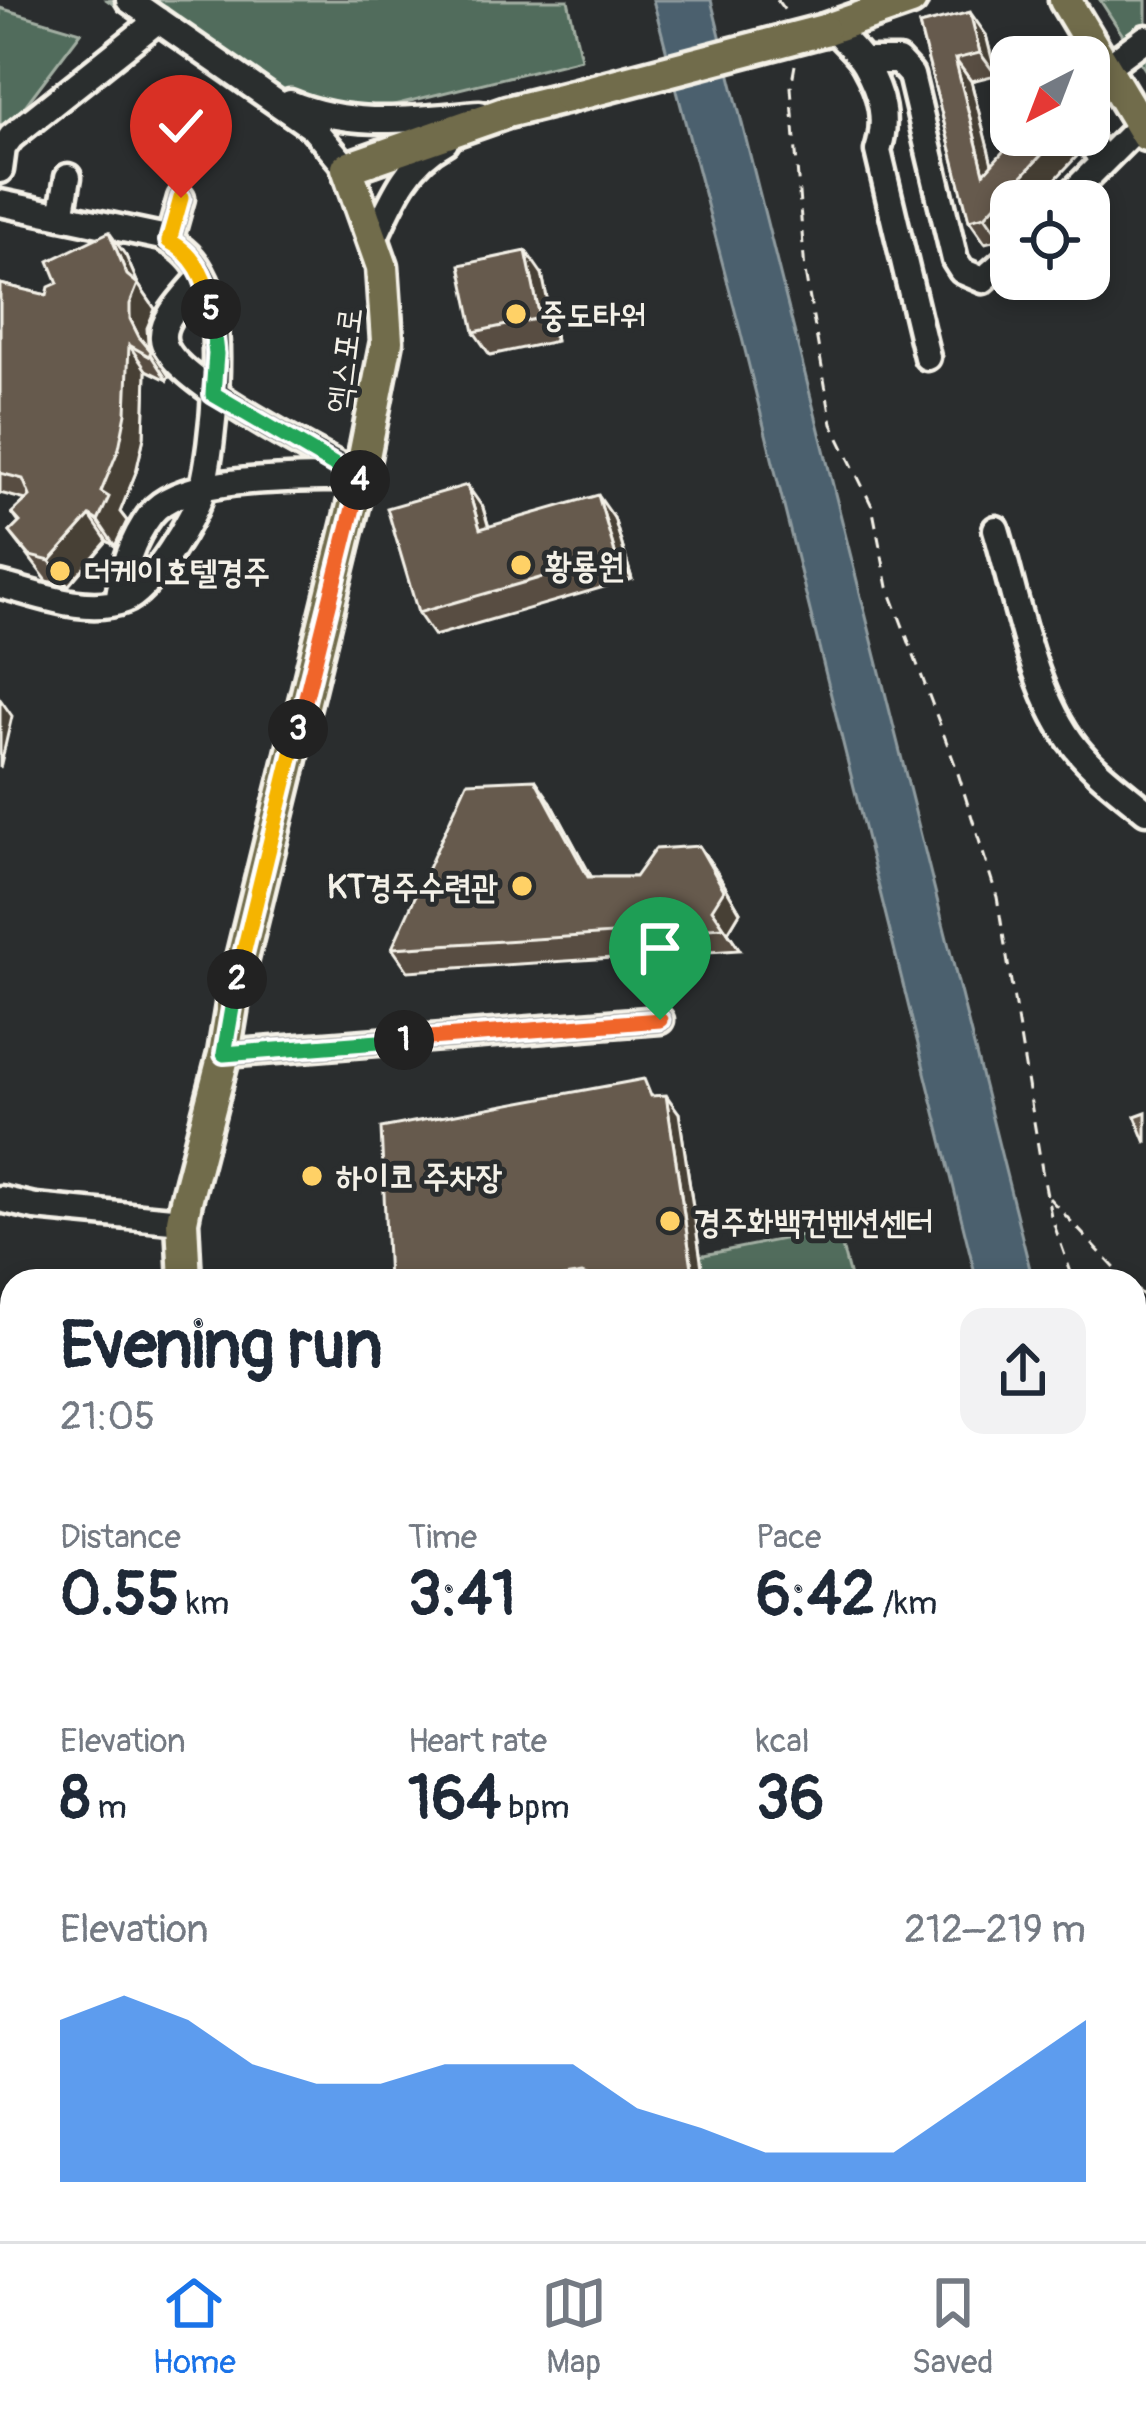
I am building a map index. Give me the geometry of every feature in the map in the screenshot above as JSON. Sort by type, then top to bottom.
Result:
[{"type":"main road","points":[[347,168],[507,112],[829,28],[911,0]]},
{"type":"main road","points":[[1065,0],[1086,36]]},
{"type":"main road","points":[[1110,76],[1143,130]]},
{"type":"main road","name":"엑스포로","points":[[184,1269],[182,1221],[361,477],[387,340],[388,303],[374,239],[347,168]]},
{"type":"street","points":[[129,0],[313,128],[347,168]]},
{"type":"street","points":[[0,170],[10,136],[158,20]]},
{"type":"street","points":[[829,28],[864,61],[887,126],[878,151],[927,357]]},
{"type":"street","points":[[1110,64],[1146,38]]},
{"type":"street","points":[[864,61],[898,61],[911,74],[955,260],[962,271],[983,280],[990,274]]},
{"type":"street","points":[[265,92],[300,107],[374,123],[507,112]]},
{"type":"street","points":[[374,239],[412,167],[438,146],[507,112]]},
{"type":"street","points":[[1085,180],[1143,130]]},
{"type":"street","points":[[1099,156],[1103,162]]},
{"type":"street","points":[[62,216],[68,177]]},
{"type":"street","points":[[169,241],[181,198]]},
{"type":"street","points":[[0,202],[169,241],[186,250],[208,285],[216,354],[203,484]]},
{"type":"street","points":[[202,276],[164,326],[162,337],[172,357],[213,394],[361,477]]},
{"type":"street","points":[[0,585],[76,604],[118,601],[124,562],[153,511],[203,484],[361,477]]},
{"type":"street","points":[[996,529],[1043,686],[1062,728],[1083,757],[1146,811]]},
{"type":"street","points":[[224,1054],[660,1020]]},
{"type":"street","points":[[0,1199],[35,1207],[182,1221]]},
{"type":"path","points":[[777,0],[790,17]]},
{"type":"path","points":[[796,62],[791,87],[805,272],[832,424],[872,506],[888,587],[956,767],[997,897],[1047,1197],[1070,1269]]},
{"type":"path","points":[[1047,1197],[1116,1269]]},
{"type":"green space","points":[[107,0],[568,0],[581,59],[341,118],[299,134]]},
{"type":"green space","points":[[1100,0],[1146,0],[1146,71]]},
{"type":"green space","points":[[0,8],[81,32],[0,139]]},
{"type":"green space","points":[[837,1228],[848,1269],[691,1269],[689,1258]]},
{"type":"water","points":[[653,0],[711,0],[1030,1269],[974,1269]]},
{"type":"building","points":[[970,12],[980,53],[955,59],[984,173],[999,156],[1041,156],[1018,180],[990,180],[990,211],[985,216],[969,220],[919,25]]},
{"type":"building","points":[[109,232],[127,275],[138,284],[130,319],[151,351],[149,356],[129,345],[126,413],[119,448],[101,492],[109,497],[98,521],[90,516],[50,561],[30,556],[10,532],[20,522],[12,513],[30,496],[23,479],[0,473],[0,284],[47,295],[49,287],[58,283],[49,261]]},
{"type":"building","points":[[526,251],[540,318],[474,332],[460,265]]},
{"type":"building","name":"황룡원","points":[[467,485],[480,529],[598,495],[616,556],[418,613],[387,508]]},
{"type":"building","name":"KT경주수련관","points":[[535,779],[588,877],[635,877],[655,849],[699,846],[724,890],[712,909],[724,927],[392,948],[467,782]]},
{"type":"building","points":[[644,1079],[651,1096],[666,1095],[692,1269],[387,1269],[381,1128]]},
{"type":"building","points":[[1146,1112],[1146,1143],[1135,1116]]},
{"type":"place","name":"중도타워","points":[[516,314]]},
{"type":"place","name":"황룡원","points":[[521,565]]},
{"type":"place","name":"더케이호텔경주","points":[[60,571]]},
{"type":"place","name":"KT경주수련관","points":[[522,886]]},
{"type":"place","name":"하이코 주차장","points":[[312,1176]]},
{"type":"place","name":"경주화백컨벤션센터","points":[[670,1221]]},
{"type":"route","points":[[181,198],[169,241],[186,250],[208,285],[216,354],[213,394],[361,477],[235,987],[224,1054],[660,1020]]}]
